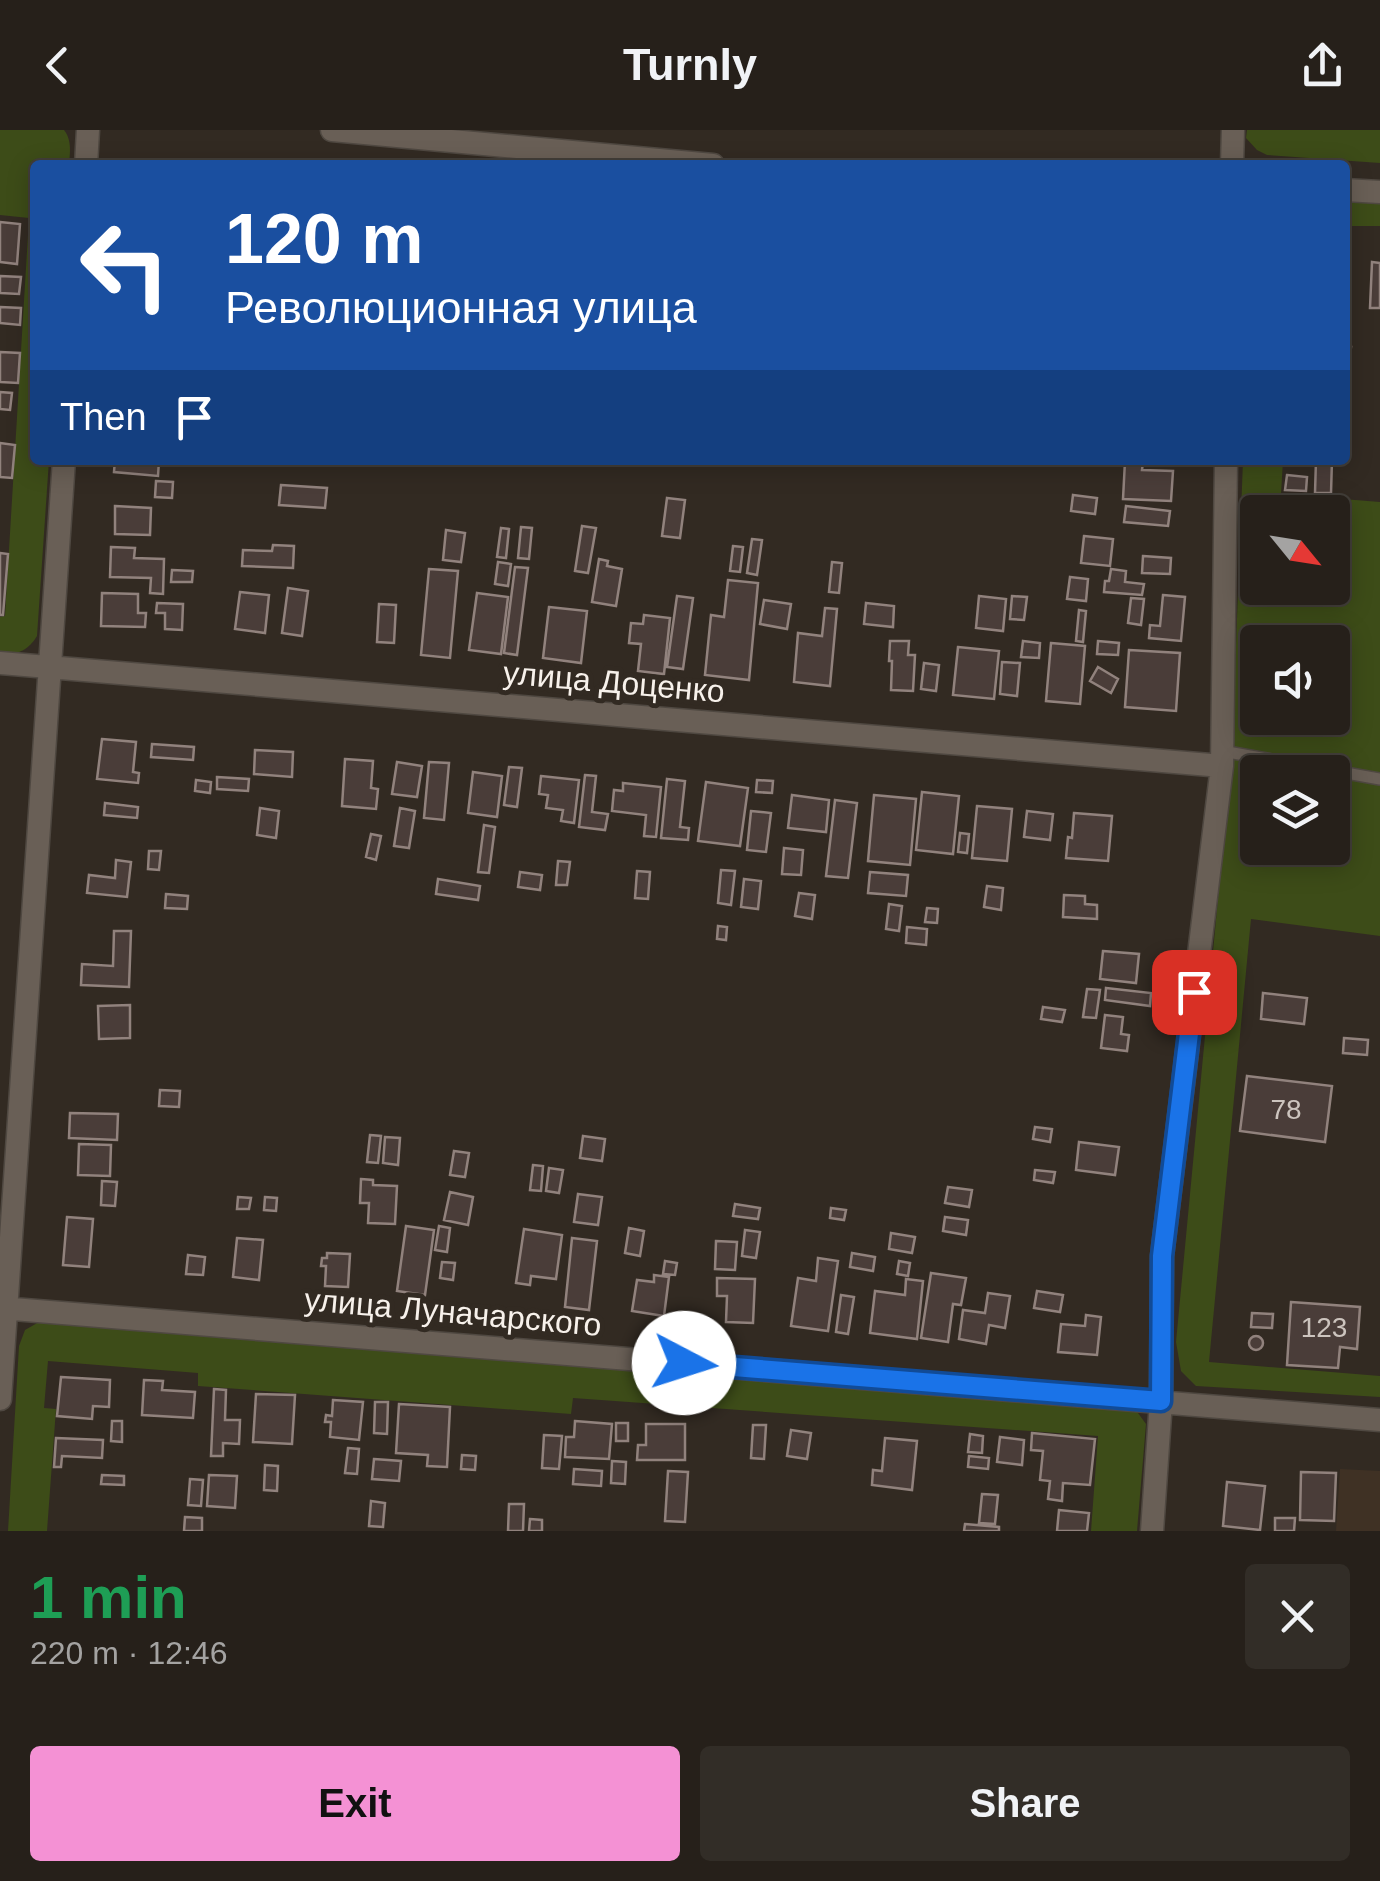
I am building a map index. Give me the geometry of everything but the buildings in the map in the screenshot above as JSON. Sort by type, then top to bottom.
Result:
[{"type":"street","points":[[86,160],[88,130]]},
{"type":"street","points":[[332,130],[659,160]]},
{"type":"street","points":[[1232,160],[1234,130]]},
{"type":"street","points":[[1350,190],[1380,192]]},
{"type":"street","points":[[0,1399],[64,465]]},
{"type":"street","points":[[1152,1531],[1161,1401],[1162,1256],[1222,758],[1226,465]]},
{"type":"street","name":"улица Доценко","points":[[0,663],[1222,758]]},
{"type":"street","name":"улица Луначарского","points":[[4,1308],[1380,1420]]},
{"type":"lane","points":[[1222,758],[1380,780]]},
{"type":"shaded area","points":[[1340,1469],[1380,1471],[1380,1531],[1336,1531]]},
{"type":"green space","points":[[0,130],[64,130],[69,160],[30,160],[30,465],[49,465],[37,636],[26,649],[6,654],[0,654],[0,617],[5,616],[29,218],[0,215]]},
{"type":"green space","points":[[1247,130],[1380,130],[1380,163],[1267,155],[1246,138]]},
{"type":"green space","points":[[1350,188],[1380,190],[1380,226],[1350,226]]},
{"type":"green space","points":[[1243,465],[1283,465],[1281,494],[1293,495],[1242,495]]},
{"type":"green space","points":[[1350,500],[1380,502],[1380,936],[1251,919],[1209,1362],[1380,1376],[1380,1397],[1196,1386],[1181,1371],[1176,1342],[1232,751],[1240,539],[1240,605],[1350,605]]},
{"type":"green space","points":[[39,1322],[1131,1409],[1146,1424],[1137,1531],[1091,1531],[1098,1436],[573,1398],[571,1414],[198,1386],[198,1373],[48,1361],[44,1408],[56,1409],[47,1531],[8,1531],[19,1346],[25,1330]]},
{"type":"route","points":[[684,1363],[1161,1401],[1162,1256],[1194,992]]}]
